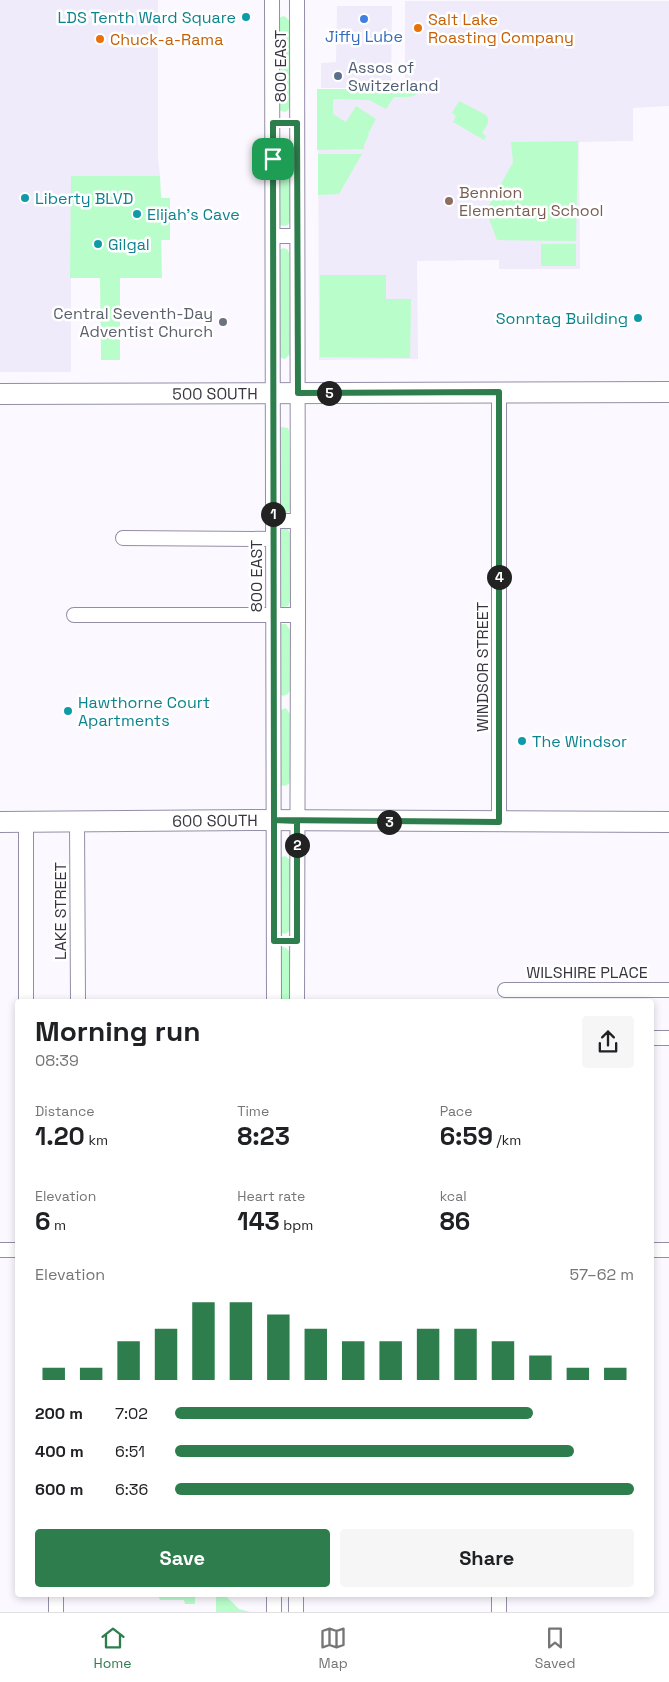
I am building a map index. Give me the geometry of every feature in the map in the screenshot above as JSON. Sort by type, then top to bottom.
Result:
[{"type":"street","name":"800 EAST","points":[[272,0],[274,999]]},
{"type":"street","name":"800 EAST","points":[[297,0],[297,999]]},
{"type":"street","points":[[273,123],[297,123]]},
{"type":"street","points":[[273,236],[297,236]]},
{"type":"street","name":"WINDSOR STREET","points":[[499,392],[499,822]]},
{"type":"street","name":"500 SOUTH","points":[[0,394],[669,392]]},
{"type":"street","points":[[273,521],[298,521]]},
{"type":"street","points":[[123,538],[273,539]]},
{"type":"street","points":[[74,615],[298,615]]},
{"type":"street","points":[[274,702],[297,701]]},
{"type":"street","name":"600 SOUTH","points":[[0,822],[274,820],[669,822]]},
{"type":"street","name":"LAKE STREET","points":[[77,821],[78,999]]},
{"type":"street","points":[[26,822],[26,999]]},
{"type":"street","points":[[274,941],[297,941]]},
{"type":"street","name":"WILSHIRE PLACE","points":[[505,990],[669,990]]},
{"type":"street","points":[[654,1038],[669,1038]]},
{"type":"street","points":[[0,1250],[15,1250]]},
{"type":"street","points":[[654,1250],[669,1250]]},
{"type":"street","points":[[56,1597],[56,1612]]},
{"type":"street","points":[[274,1597],[274,1612]]},
{"type":"street","points":[[296,1597],[296,1612]]},
{"type":"street","points":[[499,1597],[499,1612]]},
{"type":"shaded area","points":[[0,0],[158,0],[158,156],[160,176],[71,176],[71,372],[0,372]]},
{"type":"shaded area","name":"Bennion Elementary School","points":[[405,1],[669,1],[669,106],[633,108],[633,141],[579,142],[580,269],[499,269],[499,260],[417,261],[418,359],[319,360],[318,91],[405,90]]},
{"type":"shaded area","points":[[337,6],[392,6],[391,88],[321,88],[321,63],[336,62]]},
{"type":"green space","points":[[283,16],[290,22],[290,105],[289,109],[285,112],[278,110],[278,19]]},
{"type":"green space","points":[[317,89],[422,89],[413,96],[394,97],[386,109],[369,100],[333,99],[333,114],[346,122],[356,106],[376,119],[368,134],[364,149],[317,150]]},
{"type":"green space","points":[[459,101],[486,115],[488,122],[482,133],[486,136],[484,140],[453,122],[456,116],[452,113]]},
{"type":"green space","points":[[578,141],[576,241],[497,240],[486,211],[513,162],[511,142]]},
{"type":"green space","points":[[318,154],[362,154],[339,194],[318,195]]},
{"type":"green space","points":[[277,162],[290,162],[290,220],[288,225],[283,226],[278,224]]},
{"type":"green space","points":[[71,176],[160,176],[161,198],[170,198],[170,240],[161,240],[162,278],[120,278],[120,360],[101,360],[100,278],[70,278]]},
{"type":"green space","points":[[541,244],[576,244],[576,266],[541,266]]},
{"type":"green space","points":[[284,248],[289,253],[290,354],[285,359],[278,357],[279,250]]},
{"type":"green space","points":[[320,275],[386,275],[386,299],[411,299],[410,358],[320,357]]},
{"type":"green space","points":[[282,427],[288,428],[289,431],[290,509],[289,512],[283,514],[279,512],[279,429]]},
{"type":"green space","points":[[282,528],[287,528],[290,533],[290,602],[288,606],[283,607],[278,605],[279,531]]},
{"type":"green space","points":[[286,624],[290,630],[290,690],[288,694],[283,696],[280,694],[279,626]]},
{"type":"green space","points":[[286,708],[290,714],[290,778],[289,784],[284,786],[279,784],[279,711]]},
{"type":"green space","points":[[285,856],[290,861],[290,926],[289,931],[285,934],[279,932],[279,858]]},
{"type":"green space","points":[[280,948],[286,948],[290,952],[290,999],[277,999]]},
{"type":"green space","points":[[159,1597],[195,1597],[195,1604],[185,1604],[184,1600],[160,1600]]},
{"type":"green space","points":[[216,1597],[227,1597],[239,1609],[250,1612],[216,1612]]},
{"type":"place","name":"LDS Tenth Ward Square","points":[[246,17]]},
{"type":"place","name":"Jiffy Lube","points":[[364,19]]},
{"type":"place","name":"Salt Lake Roasting Company","points":[[418,28]]},
{"type":"place","name":"Chuck-a-Rama","points":[[100,39]]},
{"type":"place","name":"Assos of Switzerland","points":[[338,76]]},
{"type":"place","name":"Liberty BLVD","points":[[25,198]]},
{"type":"place","name":"Bennion Elementary School","points":[[449,201]]},
{"type":"place","name":"Elijah's Cave","points":[[137,214]]},
{"type":"place","name":"Gilgal","points":[[98,244]]},
{"type":"place","name":"Sonntag Building","points":[[638,318]]},
{"type":"place","name":"Central Seventh-Day Adventist Church","points":[[223,322]]},
{"type":"place","name":"Hawthorne Court Apartments","points":[[68,711]]},
{"type":"place","name":"The Windsor","points":[[522,741]]},
{"type":"route","points":[[273,159],[273,123],[297,123],[298,393],[499,392],[499,822],[274,820],[274,941],[297,941],[297,821],[274,820],[273,159]]}]
